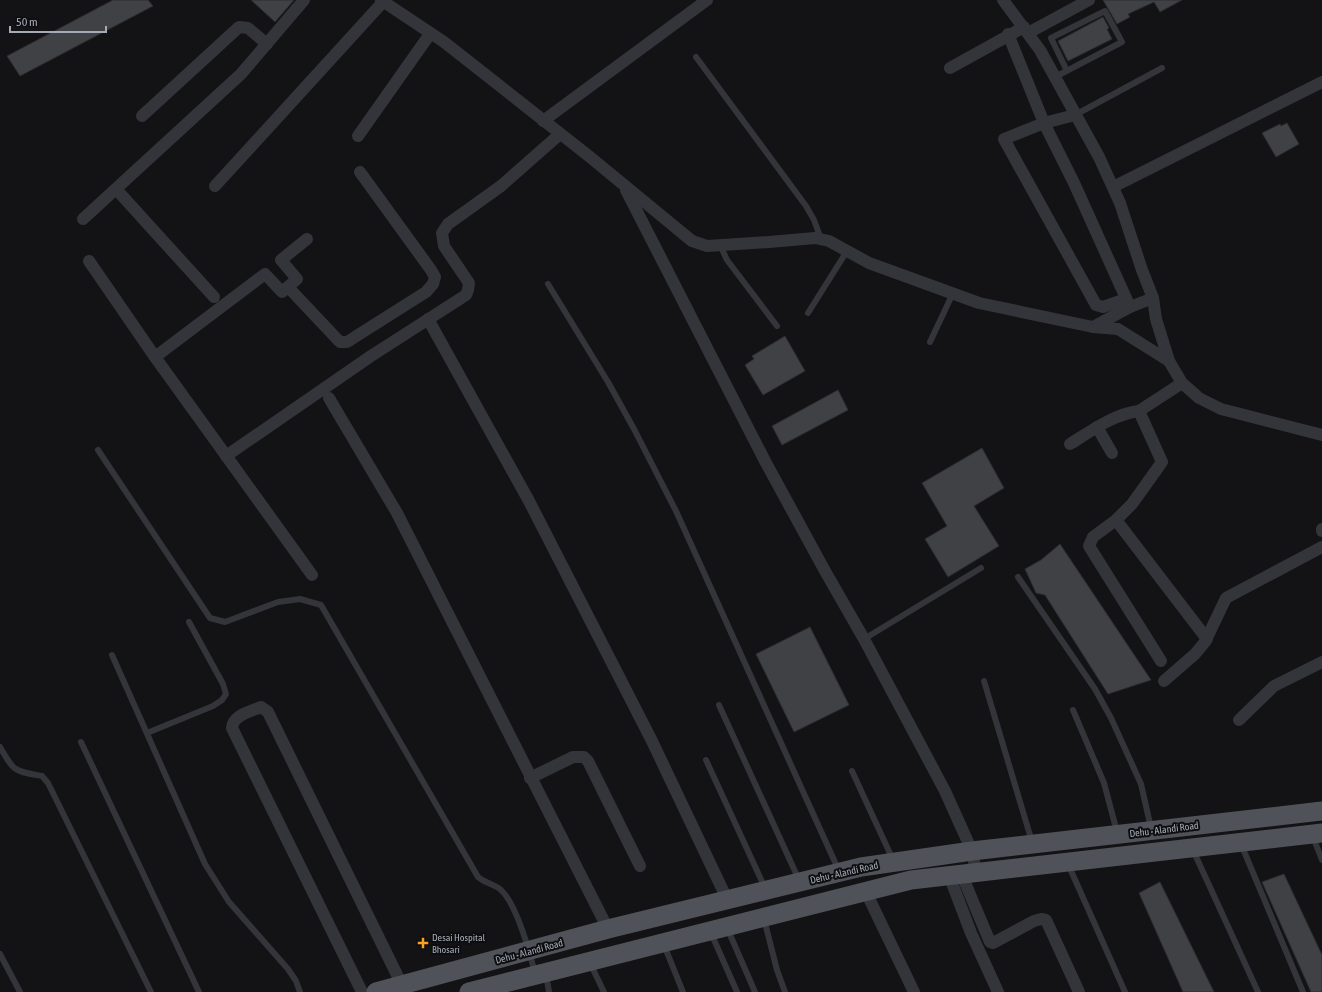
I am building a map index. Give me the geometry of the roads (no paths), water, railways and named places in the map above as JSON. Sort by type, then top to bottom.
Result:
[{"type":"main road","name":"Dehu - Alandi Road","points":[[376,992],[608,929],[840,872],[894,862],[972,851],[1322,811]]},
{"type":"main road","points":[[468,992],[911,880],[962,873],[1317,834]]},
{"type":"street","points":[[83,219],[241,74],[304,0]]},
{"type":"street","points":[[543,121],[707,0]]},
{"type":"street","points":[[1003,0],[1040,50],[1099,157],[1113,187],[1153,298],[1156,319],[1169,361],[1182,383],[1200,398],[1221,409],[1322,435]]},
{"type":"street","points":[[950,68],[1008,34],[1026,30],[1089,0]]},
{"type":"street","points":[[215,186],[382,1],[430,34],[560,134],[692,241],[707,246],[815,238],[829,241],[869,263],[979,303],[1094,327],[1118,329],[1169,361]]},
{"type":"street","points":[[142,116],[240,27],[248,28],[267,44]]},
{"type":"street","points":[[358,136],[430,34]]},
{"type":"street","points":[[1008,34],[1044,123],[1074,183],[1128,303]]},
{"type":"street","points":[[1113,187],[1322,82]]},
{"type":"street","points":[[1076,115],[1044,123],[1004,139],[1096,305],[1104,307],[1153,298]]},
{"type":"street","points":[[226,456],[428,319],[466,295],[469,283],[444,246],[442,233],[448,224],[501,186],[560,134]]},
{"type":"street","points":[[288,287],[340,342],[348,342],[426,292],[433,284],[435,277],[432,270],[360,172]]},
{"type":"street","points":[[623,184],[765,461],[864,639],[945,791],[972,851],[962,873],[966,922],[998,992]]},
{"type":"street","points":[[116,189],[214,297]]},
{"type":"street","points":[[155,357],[265,274],[282,292],[297,279],[281,260],[307,239]]},
{"type":"street","points":[[89,261],[155,357],[312,575]]},
{"type":"street","points":[[1094,327],[1128,303]]},
{"type":"street","points":[[428,319],[529,501],[652,742],[727,899]]},
{"type":"street","points":[[1070,444],[1097,427],[1128,412],[1139,411],[1182,383]]},
{"type":"street","points":[[329,398],[397,513],[530,778],[608,929]]},
{"type":"street","points":[[1139,411],[1162,462],[1132,504],[1116,520],[1093,537],[1089,546],[1161,661]]},
{"type":"street","points":[[1097,427],[1112,453]]},
{"type":"street","points":[[1116,520],[1206,639]]},
{"type":"street","points":[[1164,681],[1195,654],[1206,639],[1223,603],[1230,595],[1322,547]]},
{"type":"street","points":[[1239,720],[1274,686],[1322,662]]},
{"type":"street","points":[[362,992],[232,728],[232,722],[235,718],[260,707],[268,712],[402,985]]},
{"type":"street","points":[[530,778],[573,757],[584,757],[588,761],[640,866]]},
{"type":"street","points":[[962,873],[990,942],[993,943],[1034,921],[1041,919],[1046,920],[1079,992]]},
{"type":"street","points":[[866,892],[914,992]]},
{"type":"lane","points":[[1055,77],[1122,42],[1105,11],[1051,38],[1066,71]]},
{"type":"lane","points":[[696,56],[806,206],[814,220],[821,239]]},
{"type":"lane","points":[[1076,115],[1162,68]]},
{"type":"lane","points":[[720,245],[727,260],[777,326]]},
{"type":"lane","points":[[808,313],[847,251]]},
{"type":"lane","points":[[548,284],[612,389],[676,511],[840,872]]},
{"type":"lane","points":[[930,342],[953,293]]},
{"type":"lane","points":[[98,450],[210,618],[225,622],[278,602],[300,599],[321,605],[470,865],[478,877],[485,883],[498,887],[510,902],[529,951],[549,992]]},
{"type":"lane","points":[[864,639],[981,568]]},
{"type":"lane","points":[[1018,577],[1095,689],[1111,718],[1141,784],[1152,830]]},
{"type":"lane","points":[[147,733],[213,706],[222,700],[226,694],[223,684],[189,622]]},
{"type":"lane","points":[[112,655],[204,864],[229,902],[288,969],[296,981],[300,992]]},
{"type":"lane","points":[[984,681],[1033,844]]},
{"type":"lane","points":[[719,705],[800,882]]},
{"type":"lane","points":[[1073,710],[1101,776],[1117,834]]},
{"type":"lane","points":[[82,742],[199,992]]},
{"type":"lane","points":[[0,746],[8,761],[16,770],[23,774],[42,776],[48,783],[151,992]]},
{"type":"lane","points":[[706,760],[766,890]]},
{"type":"lane","points":[[852,771],[894,862]]},
{"type":"lane","points":[[1317,834],[1322,860]]},
{"type":"lane","points":[[1240,843],[1304,992]]},
{"type":"lane","points":[[1192,848],[1258,992]]},
{"type":"lane","points":[[1067,862],[1125,992]]},
{"type":"lane","points":[[764,917],[777,970],[785,992]]},
{"type":"lane","points":[[718,928],[737,992]]},
{"type":"lane","points":[[718,928],[755,992]]},
{"type":"lane","points":[[663,942],[683,992]]},
{"type":"lane","points":[[0,954],[20,992]]},
{"type":"lane","points":[[590,961],[604,992]]},
{"type":"place","name":"Desai Hospital Bhosari","points":[[423,943]]}]
